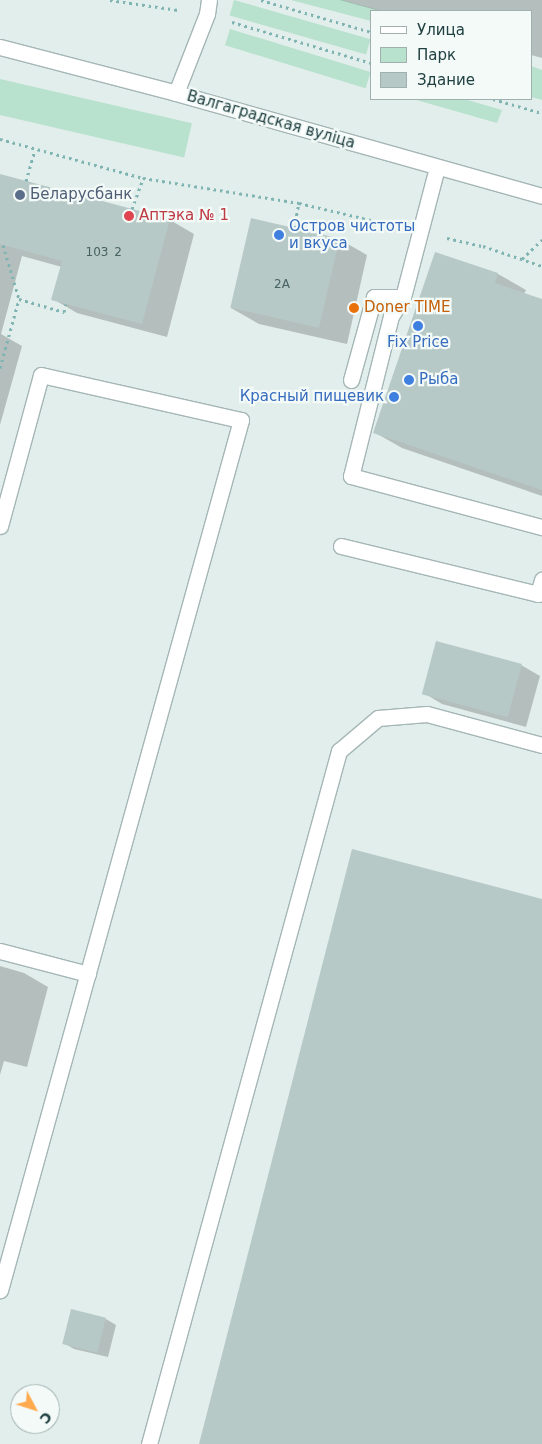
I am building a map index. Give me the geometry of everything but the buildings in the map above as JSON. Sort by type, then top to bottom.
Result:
[{"type":"main road","points":[[176,93],[208,7]]},
{"type":"main road","name":"Валгаградская вуліца","points":[[0,47],[176,93],[542,196]]},
{"type":"main road","points":[[437,167],[422,232],[403,297],[391,316],[351,476],[542,527]]},
{"type":"main road","points":[[351,380],[374,296],[403,297]]},
{"type":"main road","points":[[0,526],[41,375],[241,420],[0,1290]]},
{"type":"main road","points":[[341,546],[538,594],[542,580]]},
{"type":"main road","points":[[149,1444],[339,751],[378,718],[427,714],[542,745]]},
{"type":"main road","points":[[0,950],[88,974]]},
{"type":"path","points":[[110,0],[208,7],[370,63]]},
{"type":"path","points":[[261,0],[370,32]]},
{"type":"path","points":[[496,100],[542,113]]},
{"type":"path","points":[[0,139],[143,178],[299,204],[479,245],[542,266]]},
{"type":"path","points":[[26,181],[35,150]]},
{"type":"path","points":[[132,209],[143,178]]},
{"type":"path","points":[[294,228],[299,204]]},
{"type":"path","points":[[522,260],[542,240]]},
{"type":"path","points":[[0,368],[19,299],[3,245]]},
{"type":"path","points":[[19,299],[64,312],[66,304]]},
{"type":"path","points":[[0,346],[6,348]]},
{"type":"green space","points":[[234,0],[370,39],[366,55],[230,15]]},
{"type":"green space","points":[[291,0],[342,0],[378,10],[370,10],[370,21]]},
{"type":"green space","points":[[230,29],[370,72],[366,88],[225,45]]},
{"type":"green space","points":[[532,66],[542,70],[542,100],[532,97]]},
{"type":"green space","points":[[0,79],[192,123],[184,157],[0,115]]},
{"type":"green space","points":[[416,100],[467,100],[502,110],[497,123]]},
{"type":"place","name":"Беларусбанк","points":[[20,195]]},
{"type":"place","name":"Аптэка № 1","points":[[129,216]]},
{"type":"place","name":"Остров чистоты и вкуса","points":[[279,235]]},
{"type":"place","name":"Doner TIME","points":[[354,308]]},
{"type":"place","name":"Fix Price","points":[[418,326]]},
{"type":"place","name":"Рыба","points":[[409,380]]},
{"type":"place","name":"Красный пищевик","points":[[394,397]]}]
